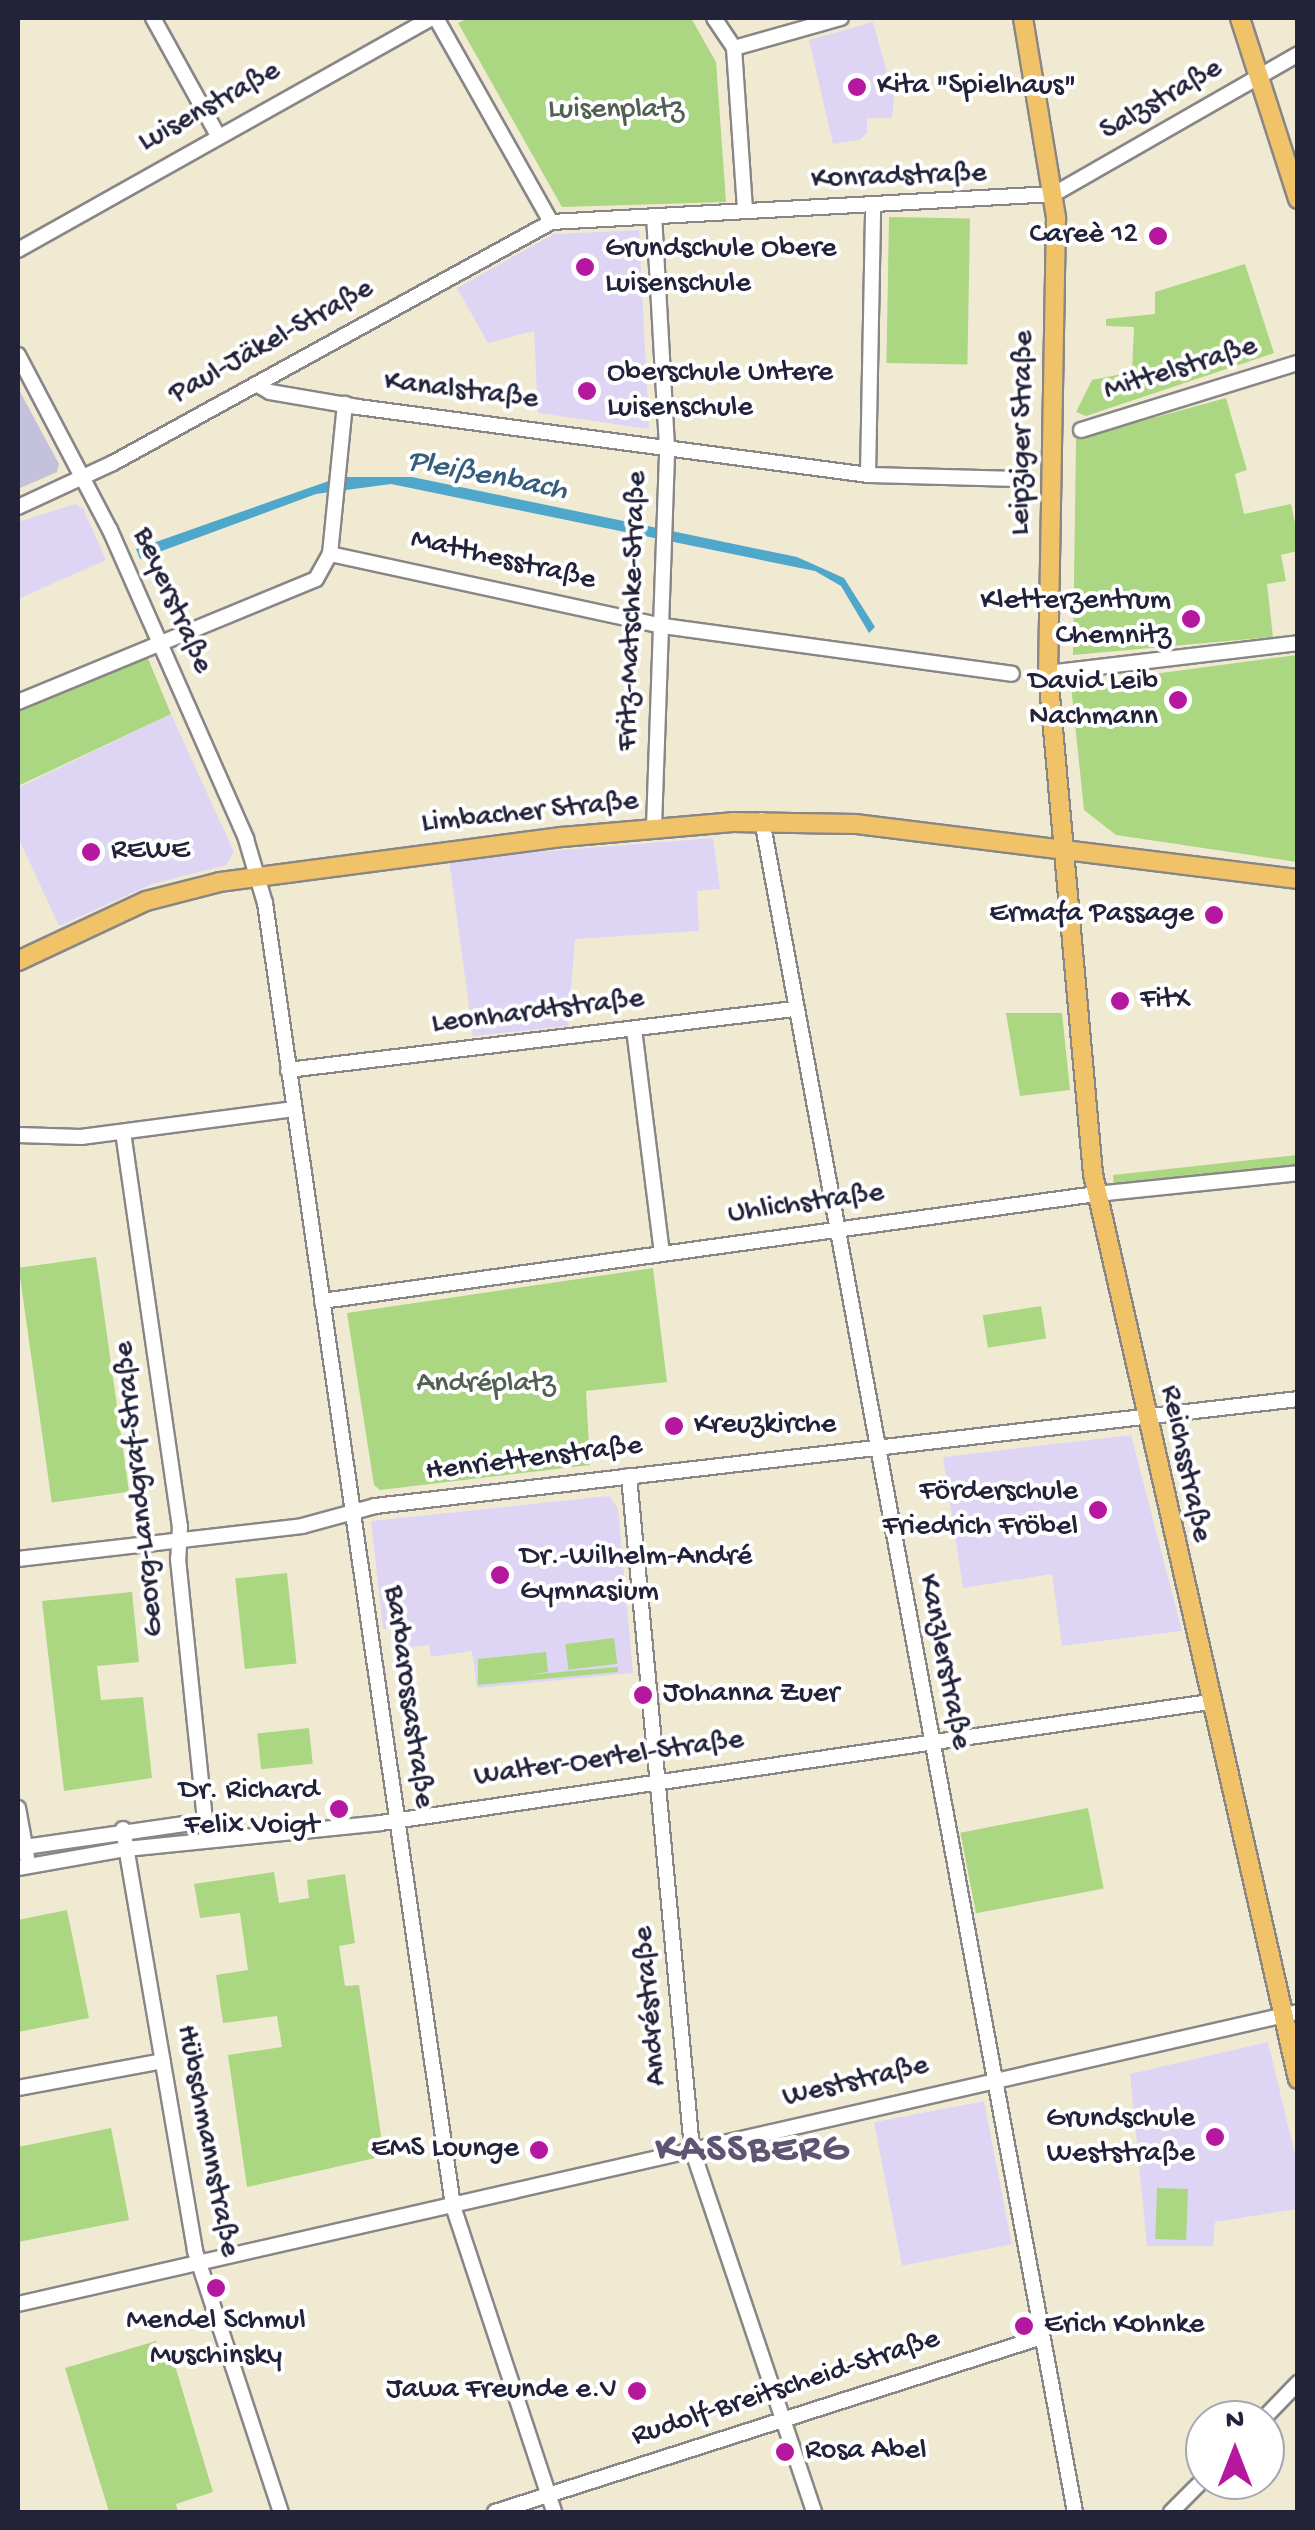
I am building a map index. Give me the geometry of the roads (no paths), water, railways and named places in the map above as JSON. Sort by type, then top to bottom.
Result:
[{"type":"main road","name":"Leipziger Straße","points":[[1023,18],[1054,194],[1048,673],[1064,852]]},
{"type":"main road","points":[[1240,18],[1298,199]]},
{"type":"main road","name":"Limbacher Straße","points":[[18,961],[146,901],[257,876],[654,827],[762,820],[856,824],[1298,880]]},
{"type":"main road","name":"Reichsstraße","points":[[1064,852],[1096,1194],[1209,1702],[1290,2014],[1298,2080]]},
{"type":"street","points":[[152,18],[217,134]]},
{"type":"street","points":[[434,18],[551,222],[745,211],[734,48],[714,18]]},
{"type":"street","name":"Luisenstraße","points":[[18,250],[217,134],[434,18]]},
{"type":"street","points":[[734,48],[841,18]]},
{"type":"street","name":"Salzstraße","points":[[1054,194],[1298,54]]},
{"type":"street","name":"Konradstraße","points":[[745,211],[1054,194]]},
{"type":"street","points":[[868,475],[873,206]]},
{"type":"street","name":"Fritz-Matschke-Straße","points":[[654,216],[667,447],[654,827]]},
{"type":"street","name":"Paul-Jäkel-Straße","points":[[18,507],[84,477],[551,222]]},
{"type":"street","name":"Beyerstraße","points":[[18,355],[84,477],[122,559],[257,876]]},
{"type":"street","name":"Mittelstraße","points":[[1080,430],[1298,363]]},
{"type":"street","name":"Kanalstraße","points":[[256,384],[270,392],[345,404],[868,475],[1020,479]]},
{"type":"street","points":[[18,702],[316,579],[330,554],[333,492],[345,404]]},
{"type":"street","name":"Matthesstraße","points":[[330,554],[663,626],[1012,674]]},
{"type":"street","points":[[1048,673],[1298,643]]},
{"type":"street","name":"Kanzlerstraße","points":[[762,820],[874,1448],[1075,2512]]},
{"type":"street","name":"Barbarossastraße","points":[[257,876],[452,2206],[554,2512]]},
{"type":"street","name":"Leonhardtstraße","points":[[288,1070],[794,1009]]},
{"type":"street","points":[[634,1029],[662,1253]]},
{"type":"street","points":[[18,1134],[123,1132],[294,1109]]},
{"type":"street","name":"Georg-Landgraf-Straße","points":[[123,1132],[179,1540],[208,1840]]},
{"type":"street","name":"Uhlichstraße","points":[[322,1301],[1096,1194],[1298,1172]]},
{"type":"street","name":"Henriettenstraße","points":[[18,1559],[302,1526],[352,1513],[629,1476],[1298,1399]]},
{"type":"street","name":"Andréstraße","points":[[629,1476],[692,2149],[814,2512]]},
{"type":"street","name":"Walter-Oertel-Straße","points":[[23,1867],[126,1849],[397,1819],[1209,1702]]},
{"type":"street","points":[[18,1808],[25,1848],[23,1867]]},
{"type":"street","points":[[25,1848],[123,1829],[205,1821]]},
{"type":"street","name":"Hübschmannstraße","points":[[123,1829],[198,2264],[281,2512]]},
{"type":"street","name":"Weststraße","points":[[18,2304],[1290,2014]]},
{"type":"street","points":[[18,2088],[163,2062]]},
{"type":"street","name":"Rudolf-Breitscheid-Straße","points":[[495,2512],[1042,2337]]},
{"type":"water","points":[[340,477],[412,477],[797,557],[844,578],[875,627],[869,633],[841,586],[815,571],[391,484],[316,494],[140,559],[136,549]]},
{"type":"place","name":"Kita \"Spielhaus\"","points":[[857,87]]},
{"type":"place","name":"Careè 12","points":[[1158,236]]},
{"type":"place","name":"Grundschule Obere Luisenschule","points":[[585,267]]},
{"type":"place","name":"Oberschule Untere Luisenschule","points":[[587,391]]},
{"type":"place","name":"Kletterzentrum Chemnitz","points":[[1191,619]]},
{"type":"place","name":"David Leib Nachmann","points":[[1178,700]]},
{"type":"place","name":"REWE","points":[[91,852]]},
{"type":"place","name":"Ermafa Passage","points":[[1214,915]]},
{"type":"place","name":"FitX","points":[[1120,1001]]},
{"type":"place","name":"Kreuzkirche","points":[[674,1426]]},
{"type":"place","name":"Förderschule Friedrich Fröbel","points":[[1098,1510]]},
{"type":"place","name":"Dr.-Wilhelm-André Gymnasium","points":[[500,1575]]},
{"type":"place","name":"Johanna Zuer","points":[[643,1695]]},
{"type":"place","name":"Dr. Richard Felix Voigt","points":[[339,1809]]},
{"type":"place","name":"Grundschule Weststraße","points":[[1215,2137]]},
{"type":"place","name":"EMS Lounge","points":[[539,2150]]},
{"type":"place","name":"Mendel Schmul Muschinsky","points":[[216,2288]]},
{"type":"place","name":"Erich Kohnke","points":[[1024,2326]]},
{"type":"place","name":"Jawa Freunde e.V","points":[[637,2391]]},
{"type":"place","name":"Rosa Abel","points":[[785,2452]]},
{"type":"district","name":"KASSBERG","points":[[753,2151]]},
{"type":"park label","name":"Luisenplatz","points":[[616,111]]},
{"type":"park label","name":"Andréplatz","points":[[486,1385]]},
{"type":"water label","name":"Pleißenbach","points":[[487,477]]}]
